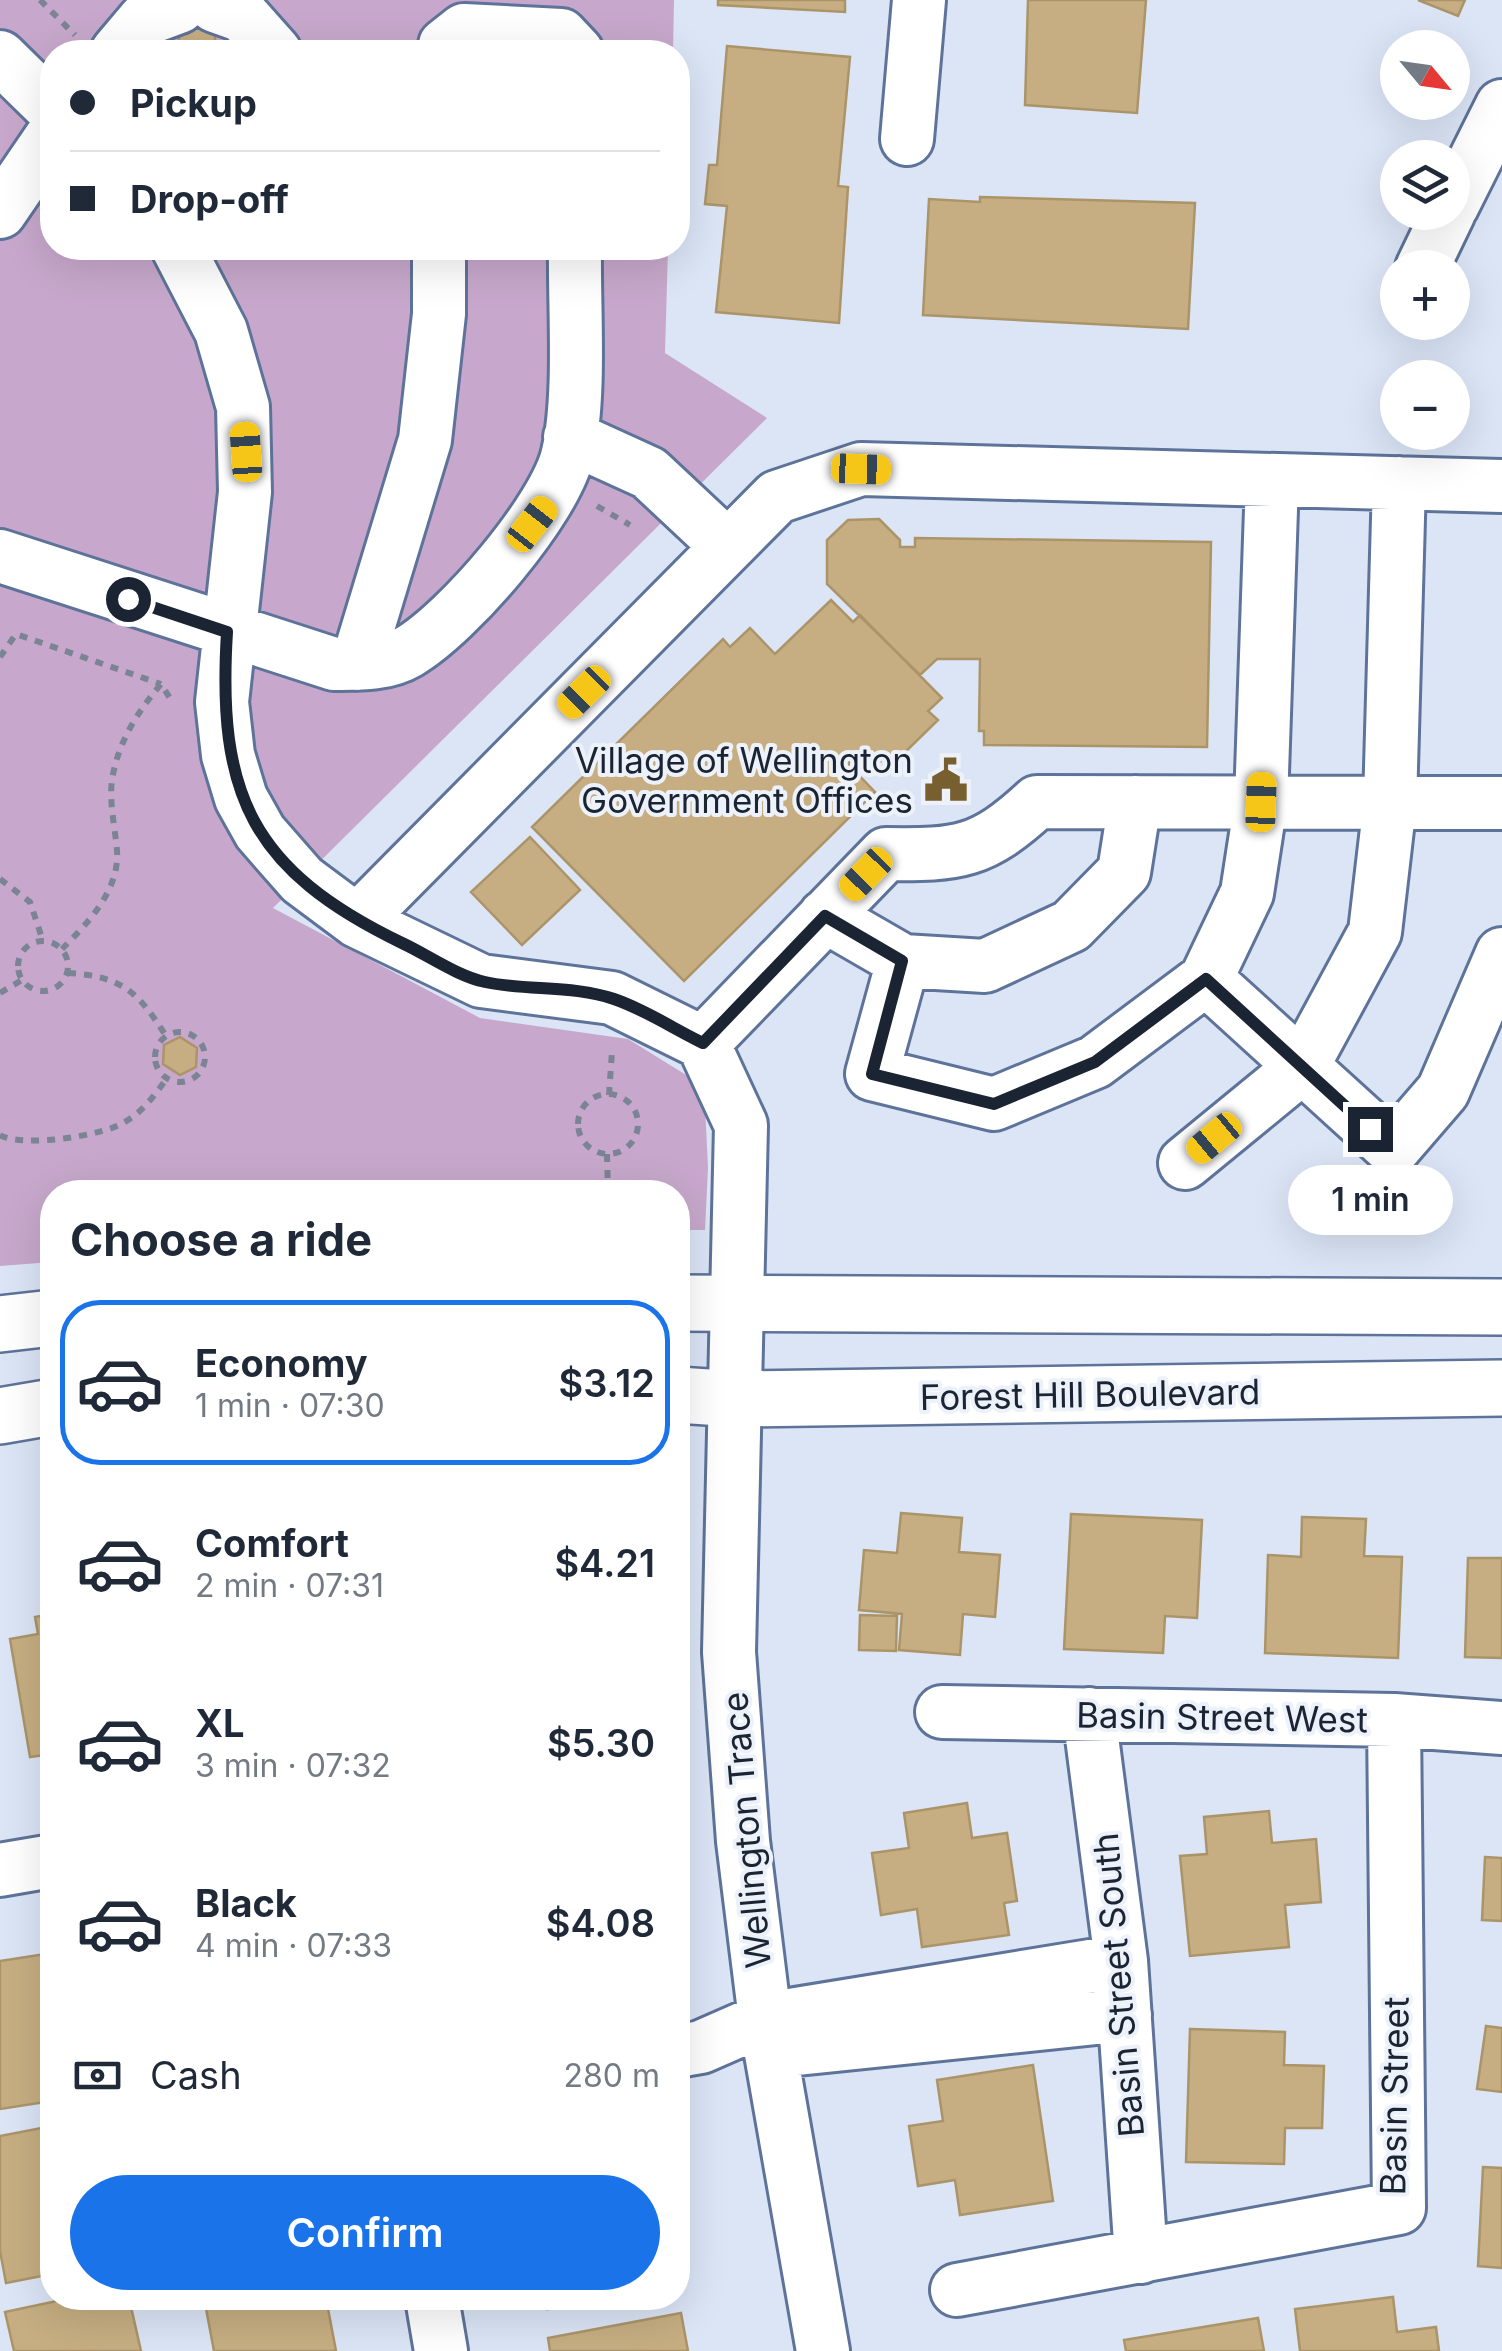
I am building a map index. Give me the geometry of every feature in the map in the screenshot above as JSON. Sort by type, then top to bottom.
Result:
[{"type":"main road","points":[[690,1303],[1502,1307]]},
{"type":"main road","points":[[0,1324],[40,1319]]},
{"type":"main road","name":"Forest Hill Boulevard","points":[[690,1397],[1502,1388]]},
{"type":"main road","points":[[0,1416],[40,1409]]},
{"type":"street","points":[[908,139],[919,0]]},
{"type":"street","points":[[109,40],[144,20],[197,6],[243,16],[264,40]]},
{"type":"street","points":[[450,40],[464,30],[561,35],[566,40]]},
{"type":"street","points":[[0,57],[40,96]]},
{"type":"street","points":[[1470,171],[1502,106]]},
{"type":"street","points":[[0,212],[40,154]]},
{"type":"street","points":[[184,260],[221,331],[243,407],[246,492],[222,702],[228,755],[241,798],[260,832],[302,880],[357,921],[481,981],[612,998],[703,1043],[886,854],[949,855],[1004,832],[1038,802],[1502,803]]},
{"type":"street","points":[[356,664],[425,440],[439,314],[439,260]]},
{"type":"street","points":[[0,556],[334,664],[356,664],[405,654],[434,634],[548,504],[568,455],[570,437],[575,260]]},
{"type":"street","points":[[570,437],[649,473],[727,546]]},
{"type":"street","points":[[357,921],[777,496],[861,469],[1502,486]]},
{"type":"street","points":[[902,961],[872,1074],[994,1104],[1095,1062],[1206,979],[1248,893],[1261,802],[1272,480]]},
{"type":"street","points":[[1185,1162],[1302,1066],[1376,932],[1390,803],[1398,483]]},
{"type":"street","points":[[825,916],[902,961],[986,966],[1072,926],[1124,872],[1134,802]]},
{"type":"street","points":[[1206,979],[1393,1149],[1444,1091],[1502,954]]},
{"type":"street","name":"Wellington Trace","points":[[703,1043],[741,1125],[729,1652],[744,1840],[767,2036],[823,2351]]},
{"type":"street","name":"Basin Street West","points":[[942,1712],[1394,1720],[1502,1728]]},
{"type":"street","name":"Basin Street South","points":[[1089,1714],[1121,1960],[1141,2256]]},
{"type":"street","name":"Basin Street","points":[[956,2290],[1399,2208],[1394,1720]]},
{"type":"street","points":[[0,1870],[40,1863]]},
{"type":"street","points":[[690,2049],[1121,1960]]},
{"type":"street","points":[[767,2036],[1125,2015]]},
{"type":"street","points":[[434,2310],[442,2351]]},
{"type":"path","points":[[40,0],[90,40]]},
{"type":"path","points":[[583,498],[634,527]]},
{"type":"path","points":[[0,657],[16,634],[161,684]]},
{"type":"path","points":[[0,879],[30,902],[43,940],[65,952],[68,973]]},
{"type":"path","points":[[22,980],[21,954],[30,944],[43,940]]},
{"type":"path","points":[[22,980],[36,990],[46,991],[68,973],[96,974],[122,984],[143,1000],[166,1036]]},
{"type":"path","points":[[0,993],[22,980]]},
{"type":"path","points":[[174,1031],[191,1034],[205,1052],[204,1064],[191,1080],[166,1078],[158,1070],[154,1053],[166,1036],[174,1031]]},
{"type":"path","points":[[609,1094],[612,1035]]},
{"type":"path","points":[[0,1135],[46,1139],[121,1124],[147,1106],[166,1078]]},
{"type":"path","points":[[609,1094],[628,1102],[637,1120],[626,1148],[607,1154],[583,1141],[578,1123],[591,1099],[609,1094]]},
{"type":"path","points":[[607,1154],[608,1180]]},
{"type":"shaded area","points":[[0,0],[674,0],[673,40],[40,40],[40,260],[668,260],[665,353],[767,418],[273,908],[480,1018],[628,1039],[704,1086],[708,1168],[705,1230],[690,1230],[690,1180],[40,1180],[40,1263],[0,1266]]},
{"type":"building","points":[[179,0],[215,0],[215,40],[179,40]]},
{"type":"building","points":[[718,0],[845,0],[845,12],[718,5]]},
{"type":"building","points":[[1028,0],[1146,0],[1137,113],[1025,105]]},
{"type":"building","points":[[1418,0],[1465,0],[1458,16]]},
{"type":"building","points":[[727,46],[850,57],[838,186],[848,187],[839,323],[716,312],[727,206],[705,204],[709,165],[717,165]]},
{"type":"building","points":[[980,197],[1195,203],[1188,329],[923,315],[929,199],[980,202]]},
{"type":"building","points":[[879,519],[900,540],[900,547],[915,547],[915,538],[1211,542],[1207,747],[984,745],[984,731],[979,731],[980,659],[937,659],[920,675],[827,584],[827,540],[848,520]]},
{"type":"building","points":[[831,600],[853,622],[860,615],[942,698],[928,711],[938,720],[894,763],[887,755],[869,772],[854,757],[848,764],[875,792],[684,981],[532,827],[723,639],[730,647],[750,628],[775,654]]},
{"type":"building","points":[[530,837],[580,890],[522,945],[471,892]]},
{"type":"building","points":[[180,1037],[197,1048],[196,1067],[180,1075],[163,1064],[164,1045]]},
{"type":"building","points":[[901,1513],[962,1518],[959,1552],[1000,1555],[995,1617],[963,1614],[960,1655],[899,1650],[902,1614],[859,1610],[864,1550],[897,1553]]},
{"type":"building","points":[[1071,1514],[1202,1520],[1197,1618],[1165,1616],[1163,1653],[1064,1649]]},
{"type":"building","points":[[1302,1517],[1366,1519],[1364,1556],[1402,1557],[1398,1658],[1265,1653],[1268,1555],[1301,1557]]},
{"type":"building","points":[[1468,1558],[1502,1558],[1502,1658],[1465,1657]]},
{"type":"building","points":[[860,1615],[897,1616],[896,1651],[859,1650]]},
{"type":"building","points":[[40,1616],[40,1756],[30,1757],[10,1639],[38,1634],[35,1617]]},
{"type":"building","points":[[967,1803],[972,1838],[1007,1833],[1017,1901],[1004,1903],[1009,1935],[922,1947],[917,1909],[881,1915],[872,1853],[909,1848],[904,1813]]},
{"type":"building","points":[[1269,1811],[1272,1843],[1316,1839],[1321,1902],[1285,1905],[1289,1947],[1190,1956],[1180,1856],[1207,1854],[1204,1817]]},
{"type":"building","points":[[1485,1857],[1502,1858],[1502,1921],[1482,1920]]},
{"type":"building","points":[[40,1955],[40,2103],[0,2109],[0,1961]]},
{"type":"building","points":[[1486,2026],[1502,2028],[1502,2092],[1477,2089]]},
{"type":"building","points":[[1190,2029],[1285,2032],[1284,2065],[1324,2066],[1322,2128],[1285,2128],[1284,2164],[1186,2162]]},
{"type":"building","points":[[1033,2065],[1053,2201],[960,2215],[955,2180],[918,2186],[909,2126],[943,2121],[937,2080]]},
{"type":"building","points":[[40,2128],[40,2276],[6,2283],[0,2251],[0,2136]]},
{"type":"building","points":[[1483,2167],[1502,2168],[1502,2268],[1478,2266]]},
{"type":"building","points":[[1393,2297],[1397,2332],[1436,2327],[1439,2351],[1300,2351],[1295,2309]]},
{"type":"building","points":[[40,2305],[40,2310],[132,2310],[141,2351],[14,2351],[5,2312]]},
{"type":"building","points":[[206,2310],[328,2310],[336,2351],[214,2351]]},
{"type":"building","points":[[681,2313],[688,2351],[550,2351],[548,2338]]},
{"type":"building","points":[[1258,2318],[1264,2351],[1126,2351],[1124,2340]]},
{"type":"place","name":"Village of Wellington Government Offices","points":[[946,780]]},
{"type":"route","points":[[128,599],[227,632],[222,702],[234,776],[260,832],[302,880],[357,921],[481,981],[612,998],[703,1043],[825,916],[902,961],[872,1074],[994,1104],[1095,1062],[1206,979],[1370,1129]]}]
